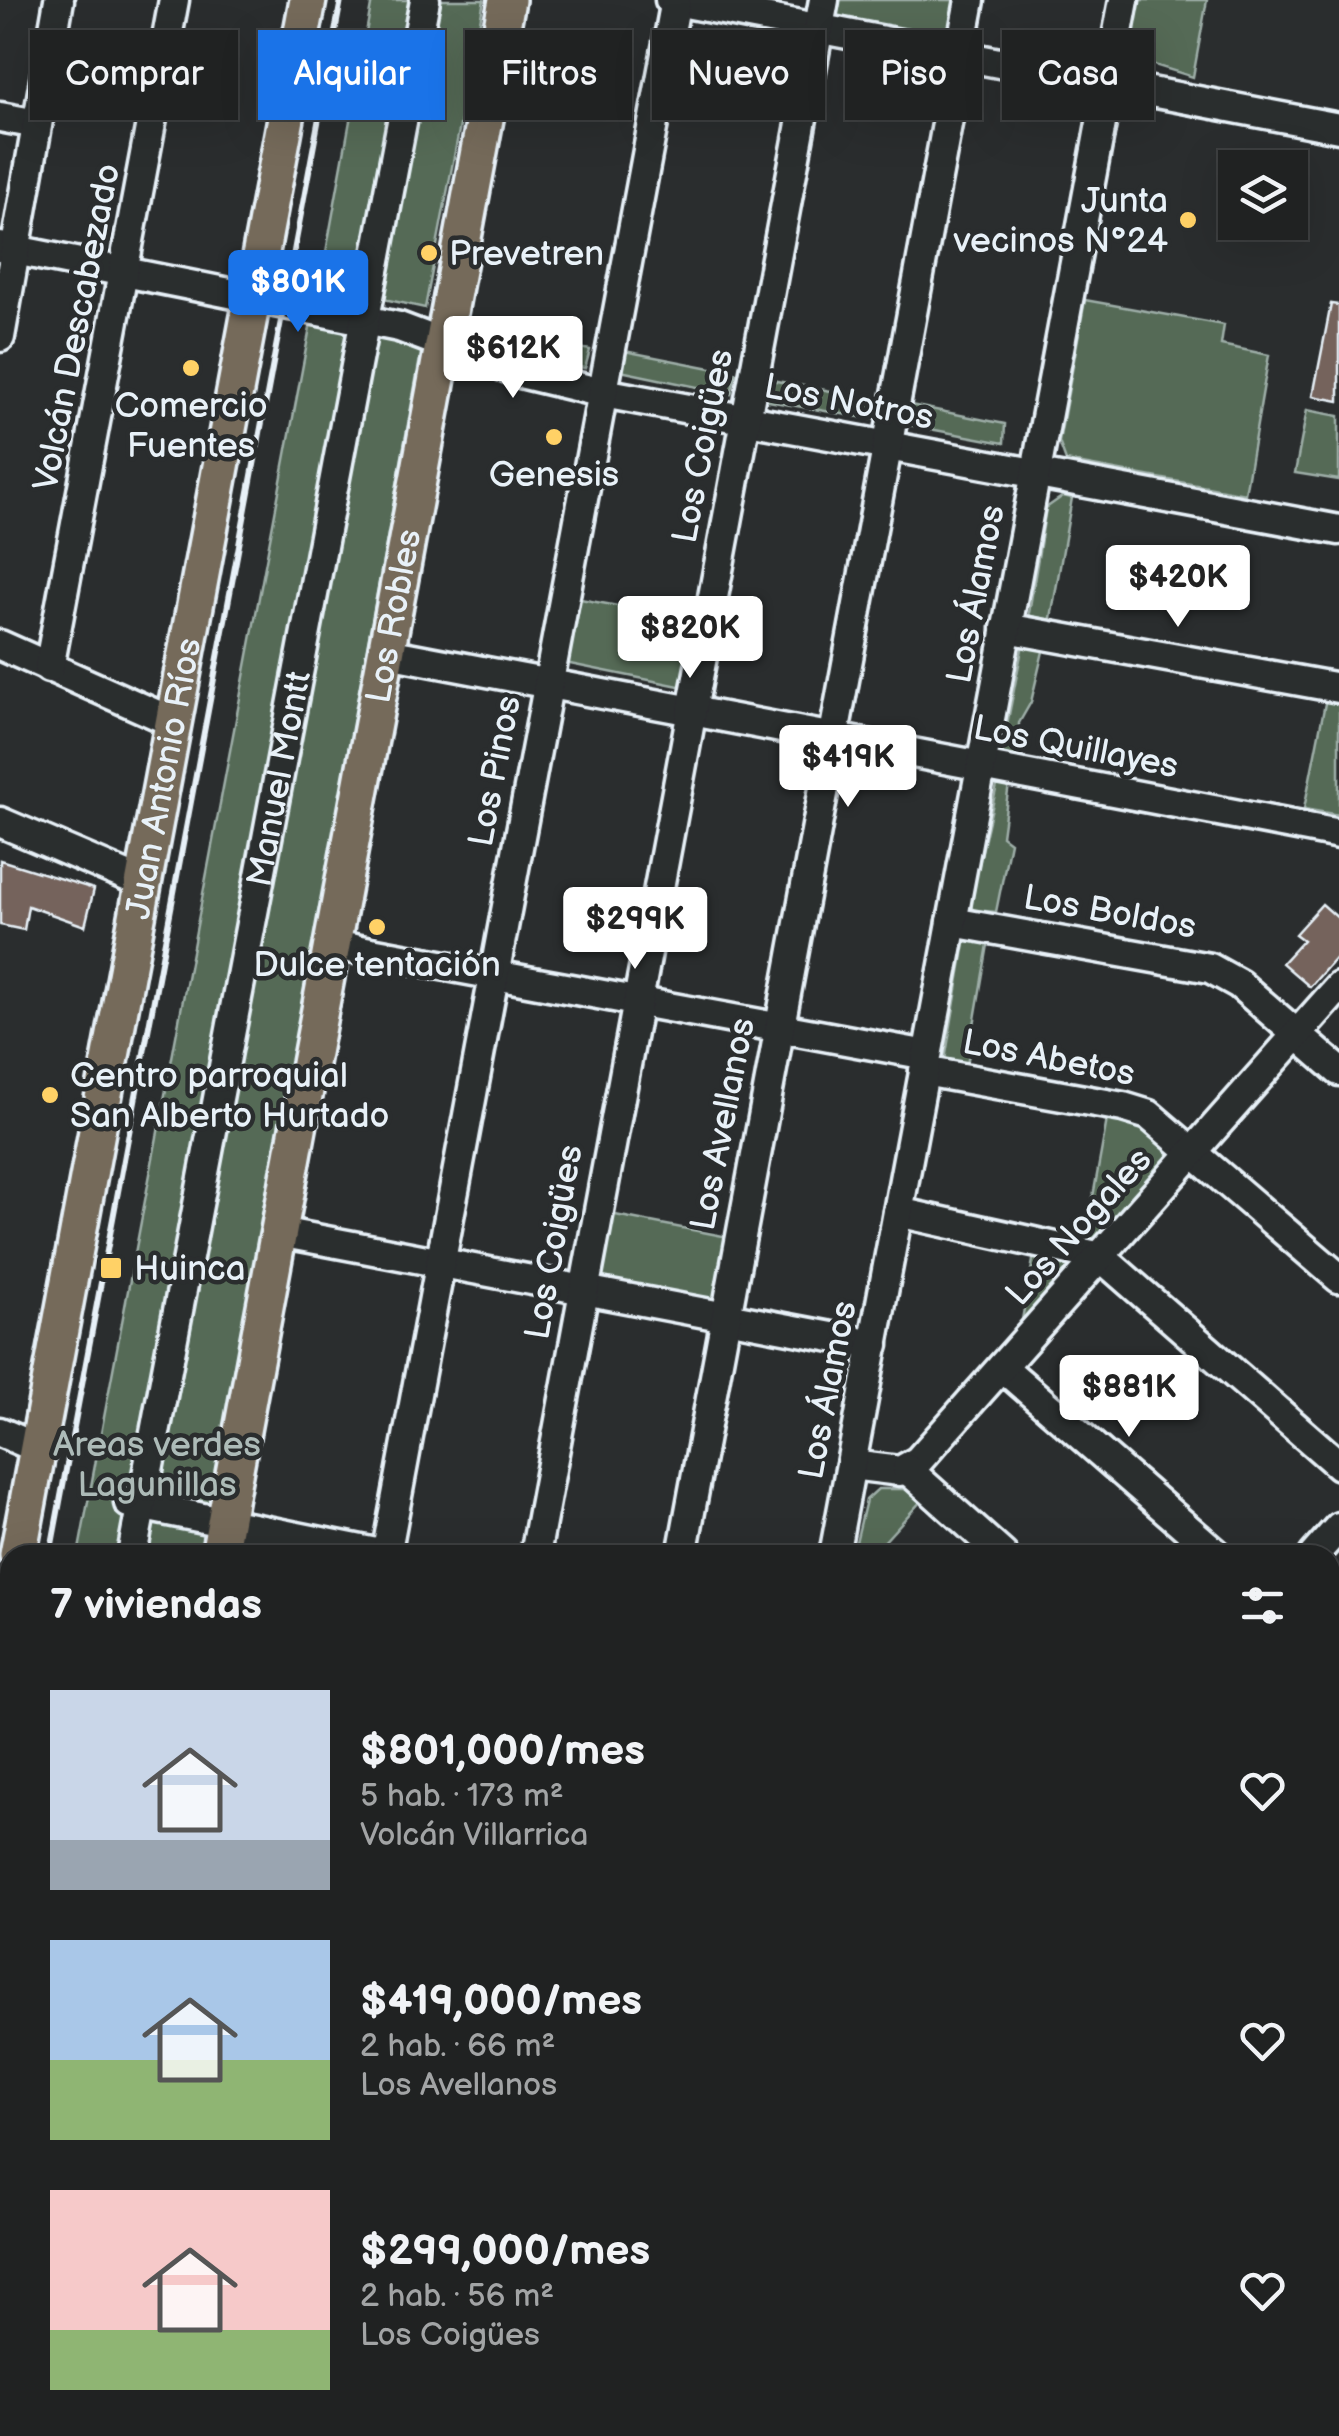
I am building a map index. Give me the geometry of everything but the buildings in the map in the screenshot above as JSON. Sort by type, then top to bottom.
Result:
[{"type":"main road","name":"Juan Antonio Ríos","points":[[20,1545],[308,0]]},
{"type":"main road","name":"Los Robles","points":[[279,1232],[507,0]]},
{"type":"main road","points":[[222,1539],[279,1232]]},
{"type":"street","points":[[0,337],[8,248],[38,124],[59,0]]},
{"type":"street","name":"Volcán Descabezado","points":[[49,668],[174,0]]},
{"type":"street","name":"Manuel Montt","points":[[359,318],[412,0]]},
{"type":"street","name":"Manuel Montt","points":[[122,1545],[135,1505],[359,318],[425,0]]},
{"type":"street","points":[[674,0],[845,33]]},
{"type":"street","name":"Los Pinos","points":[[388,1545],[674,0]]},
{"type":"street","name":"Los Coigües","points":[[537,1545],[824,0]]},
{"type":"street","name":"Los Avellanos","points":[[964,30],[970,0]]},
{"type":"street","name":"Los Álamos","points":[[1118,30],[1124,0]]},
{"type":"street","points":[[1154,93],[1339,128]]},
{"type":"street","points":[[0,117],[38,124]]},
{"type":"street","name":"Los Avellanos","points":[[684,1545],[947,120]]},
{"type":"street","name":"Los Álamos","points":[[836,1545],[1101,120]]},
{"type":"street","name":"Los Notros","points":[[8,248],[359,318],[444,342],[524,374],[603,393],[1339,530]]},
{"type":"street","points":[[1006,628],[1339,688]]},
{"type":"street","points":[[0,645],[174,722]]},
{"type":"street","name":"Los Quillayes","points":[[388,653],[1339,834]]},
{"type":"street","points":[[0,822],[143,884]]},
{"type":"street","name":"Los Boldos","points":[[952,922],[1210,968],[1239,984],[1339,1072]]},
{"type":"street","name":"Los Abetos","points":[[332,945],[778,1028],[1135,1110],[1160,1123],[1339,1278]]},
{"type":"street","name":"Los Nogales","points":[[907,1469],[1002,1368],[1339,987]]},
{"type":"street","points":[[898,1212],[1101,1257],[1339,1465]]},
{"type":"street","points":[[279,1232],[874,1345]]},
{"type":"street","points":[[1002,1368],[1206,1545]]},
{"type":"street","points":[[0,1432],[37,1448]]},
{"type":"street","points":[[851,1465],[907,1469],[993,1545]]},
{"type":"street","points":[[135,1505],[222,1539],[284,1545]]},
{"type":"street","name":"Manuel Montt","points":[[133,1545],[135,1505]]},
{"type":"green space","points":[[372,0],[484,0],[478,30],[465,30],[465,99],[425,308],[320,285],[350,120],[445,120],[445,30],[367,30]]},
{"type":"green space","points":[[832,0],[955,0],[950,30],[892,30],[830,18]]},
{"type":"green space","points":[[1136,0],[1207,0],[1193,77],[1154,65],[1154,30],[1130,30]]},
{"type":"green space","points":[[1085,300],[1224,325],[1221,345],[1269,355],[1245,494],[1066,461],[1059,442]]},
{"type":"green space","name":"Areas verdes Lagunillas","points":[[312,317],[422,347],[204,1545],[80,1545]]},
{"type":"green space","points":[[470,327],[590,350],[585,368],[546,362],[470,337]]},
{"type":"green space","points":[[604,347],[736,373],[731,394],[601,367]]},
{"type":"green space","points":[[749,376],[875,399],[871,419],[745,397]]},
{"type":"green space","points":[[886,400],[1005,424],[1004,443],[882,420]]},
{"type":"green space","points":[[1307,410],[1339,416],[1339,480],[1295,473]]},
{"type":"green space","points":[[1063,496],[1072,498],[1051,618],[1045,622],[1032,620],[1029,613],[1046,508]]},
{"type":"green space","points":[[575,598],[698,621],[684,687],[565,663]]},
{"type":"green space","points":[[1023,644],[1044,647],[1031,702],[1019,723],[1018,763],[1002,758],[1002,750]]},
{"type":"green space","points":[[1328,688],[1339,691],[1339,815],[1304,809]]},
{"type":"green space","points":[[998,781],[1009,784],[1002,836],[1010,842],[996,912],[973,910],[970,904]]},
{"type":"green space","points":[[966,937],[989,939],[967,1065],[945,1060]]},
{"type":"green space","points":[[1108,1114],[1134,1119],[1180,1149],[1097,1244],[1085,1241]]},
{"type":"green space","points":[[605,1213],[728,1237],[715,1301],[593,1277]]},
{"type":"green space","points":[[1034,1255],[1079,1263],[1021,1325]]},
{"type":"green space","points":[[878,1489],[910,1489],[922,1500],[881,1545],[855,1545],[866,1500]]},
{"type":"railway","points":[[52,1545],[341,0]]},
{"type":"place","name":"Junta vecinos N°24","points":[[1188,220]]},
{"type":"place","name":"Prevetren","points":[[429,253]]},
{"type":"place","name":"Comercio Fuentes","points":[[191,368]]},
{"type":"place","name":"Genesis","points":[[554,437]]},
{"type":"place","name":"Dulce tentación","points":[[377,927]]},
{"type":"place","name":"Centro parroquial San Alberto Hurtado","points":[[50,1095]]},
{"type":"place","name":"Huinca","points":[[111,1268]]}]
